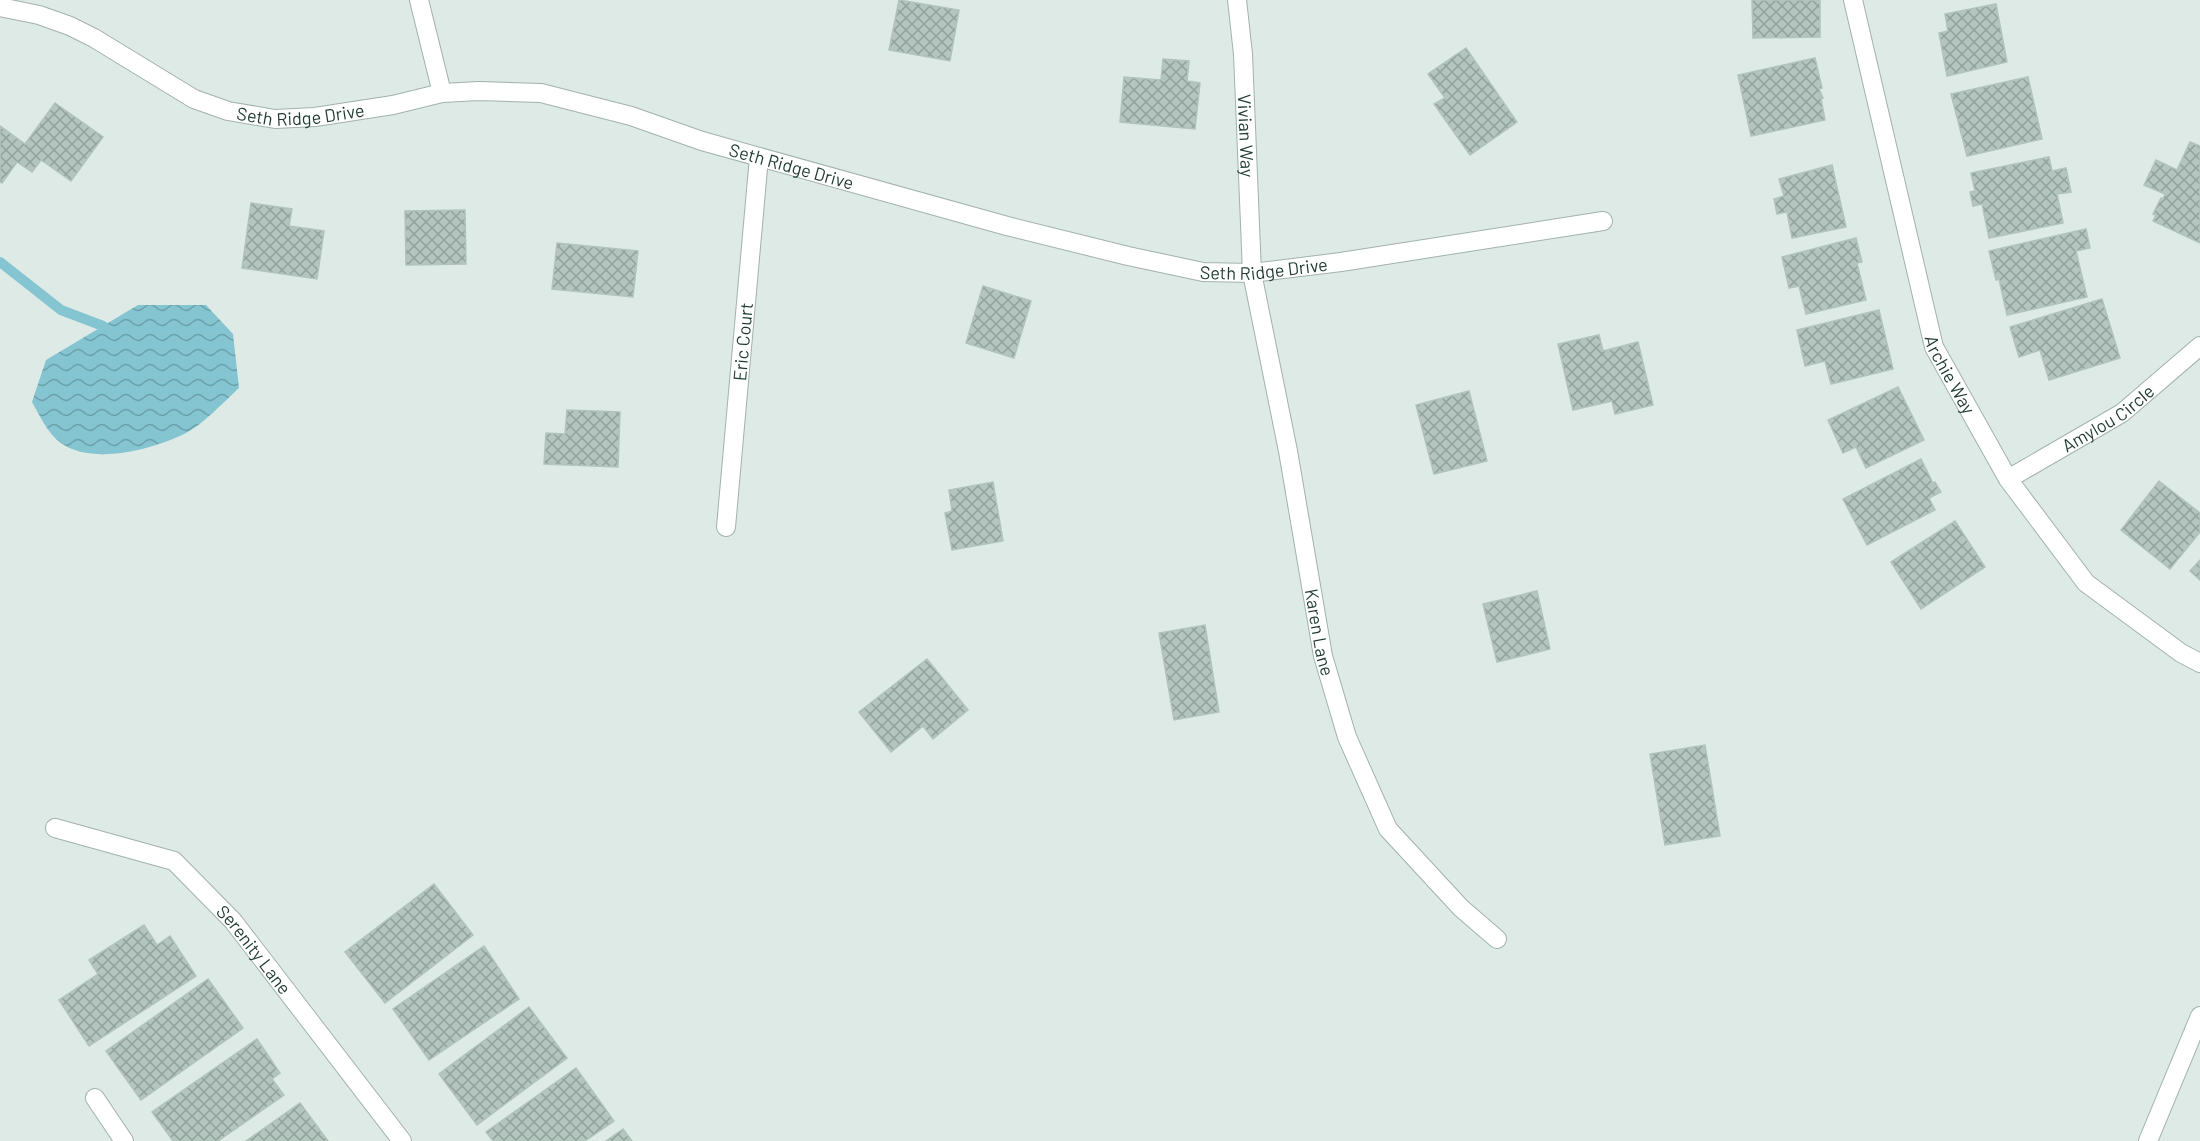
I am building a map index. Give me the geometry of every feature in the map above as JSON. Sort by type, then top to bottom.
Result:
[{"type":"street","points":[[419,0],[442,93]]},
{"type":"street","name":"Vivian Way","points":[[1237,0],[1243,54],[1251,273]]},
{"type":"street","name":"Archie Way","points":[[1853,0],[1935,347],[2008,479],[2086,583],[2181,653],[2200,663]]},
{"type":"street","name":"Seth Ridge Drive","points":[[0,7],[39,15],[70,26],[94,38],[194,99],[228,111],[275,119],[315,117],[393,105],[442,93],[479,91],[541,93],[631,116],[702,141],[996,222],[1128,256],[1203,272],[1251,273],[1341,262],[1603,221]]},
{"type":"street","name":"Eric Court","points":[[726,527],[759,157]]},
{"type":"street","name":"Karen Lane","points":[[1251,273],[1288,452],[1323,656],[1347,737],[1388,829],[1461,908],[1497,939]]},
{"type":"street","name":"Amylou Circle","points":[[2008,479],[2122,413],[2200,346]]},
{"type":"street","name":"Serenity Lane","points":[[55,828],[174,861],[232,921],[402,1141]]},
{"type":"street","points":[[2148,1141],[2200,1016]]},
{"type":"street","points":[[95,1098],[124,1141]]},
{"type":"water","points":[[138,305],[206,305],[233,334],[239,388],[199,424],[173,439],[124,453],[106,454],[74,450],[52,435],[32,402],[46,360]]},
{"type":"building","points":[[899,0],[959,10],[950,61],[889,50]]},
{"type":"building","points":[[1752,0],[1820,0],[1820,37],[1753,38]]},
{"type":"building","points":[[1996,4],[2007,62],[1947,76],[1939,33],[1948,31],[1945,14]]},
{"type":"building","points":[[1466,48],[1517,122],[1470,155],[1434,104],[1445,98],[1428,74]]},
{"type":"building","points":[[1815,58],[1822,88],[1819,89],[1823,98],[1821,99],[1825,120],[1751,136],[1738,75]]},
{"type":"building","points":[[1163,59],[1189,61],[1187,81],[1200,83],[1195,129],[1120,122],[1124,77],[1161,80]]},
{"type":"building","points":[[2028,77],[2042,139],[1967,156],[1951,94]]},
{"type":"building","points":[[55,103],[103,137],[71,181],[41,160],[32,172],[17,162],[2,183],[0,182],[0,126],[25,144]]},
{"type":"building","points":[[2190,142],[2200,146],[2200,243],[2153,221],[2156,215],[2153,214],[2165,194],[2144,185],[2156,160],[2177,170]]},
{"type":"building","points":[[2049,157],[2052,171],[2066,168],[2071,192],[2057,194],[2063,223],[1989,238],[1982,204],[1973,206],[1970,192],[1975,191],[1971,173]]},
{"type":"building","points":[[1832,165],[1846,227],[1792,238],[1787,212],[1777,214],[1774,199],[1784,196],[1779,179]]},
{"type":"building","points":[[251,203],[292,209],[289,226],[324,231],[317,279],[242,268]]},
{"type":"building","points":[[465,210],[466,264],[406,265],[405,211]]},
{"type":"building","points":[[2086,229],[2090,248],[2076,251],[2087,297],[2007,315],[1999,279],[1996,280],[1989,251]]},
{"type":"building","points":[[1856,238],[1862,262],[1857,263],[1866,300],[1806,314],[1799,286],[1789,288],[1782,257]]},
{"type":"building","points":[[557,243],[638,251],[633,297],[552,289]]},
{"type":"building","points":[[983,286],[1031,301],[1014,358],[966,343]]},
{"type":"building","points":[[2102,299],[2120,358],[2049,380],[2040,350],[2019,357],[2010,327]]},
{"type":"building","points":[[1879,310],[1893,369],[1831,384],[1825,361],[1805,366],[1797,330]]},
{"type":"building","points":[[1599,335],[1603,351],[1638,342],[1653,405],[1615,414],[1612,401],[1573,410],[1558,344]]},
{"type":"building","points":[[1898,387],[1924,440],[1866,468],[1856,447],[1843,453],[1828,420]]},
{"type":"building","points":[[1469,391],[1487,461],[1434,474],[1416,405]]},
{"type":"building","points":[[567,410],[620,412],[618,467],[544,464],[546,433],[565,434]]},
{"type":"building","points":[[1921,459],[1933,483],[1935,482],[1941,492],[1929,498],[1935,510],[1867,545],[1843,499]]},
{"type":"building","points":[[2159,481],[2200,513],[2200,532],[2170,569],[2121,530]]},
{"type":"building","points":[[993,482],[1003,541],[952,550],[945,513],[952,511],[949,490]]},
{"type":"building","points":[[1955,521],[1985,567],[1921,609],[1891,562]]},
{"type":"building","points":[[2200,560],[2200,580],[2190,571]]},
{"type":"building","points":[[1537,591],[1550,649],[1497,662],[1483,604]]},
{"type":"building","points":[[1205,625],[1219,712],[1174,720],[1159,633]]},
{"type":"building","points":[[927,659],[968,710],[933,739],[923,726],[891,752],[859,712]]},
{"type":"building","points":[[1705,745],[1720,836],[1665,845],[1650,754]]},
{"type":"building","points":[[434,884],[473,935],[385,1003],[345,952]]},
{"type":"building","points":[[144,925],[157,945],[170,936],[196,976],[89,1046],[59,1000],[98,974],[89,960]]},
{"type":"building","points":[[484,946],[519,999],[429,1060],[393,1009]]},
{"type":"building","points":[[208,979],[243,1028],[141,1100],[106,1051]]},
{"type":"building","points":[[529,1007],[567,1058],[477,1125],[439,1074]]},
{"type":"building","points":[[257,1039],[280,1073],[272,1079],[284,1095],[218,1141],[173,1141],[152,1112]]},
{"type":"building","points":[[576,1068],[614,1121],[585,1141],[493,1141],[486,1132]]},
{"type":"building","points":[[300,1103],[328,1141],[246,1141]]},
{"type":"building","points":[[623,1129],[632,1141],[606,1141]]},
{"type":"waterway","points":[[0,262],[61,310],[103,326]]}]
